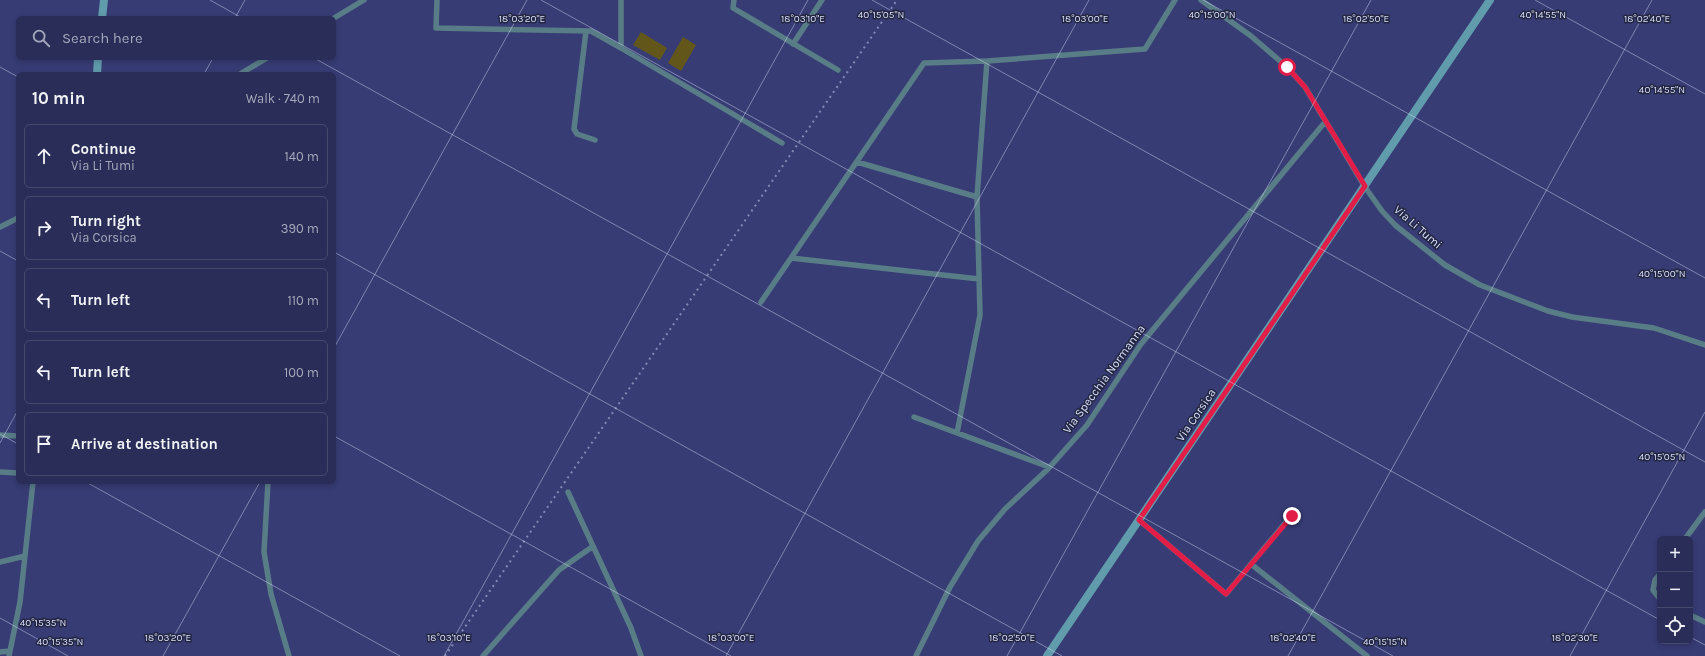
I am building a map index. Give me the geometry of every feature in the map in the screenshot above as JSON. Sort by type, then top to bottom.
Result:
[{"type":"main road","points":[[102,16],[104,0]]},
{"type":"main road","name":"Via Corsica","points":[[1048,656],[1490,0]]},
{"type":"main road","points":[[97,72],[98,60]]},
{"type":"street","points":[[336,17],[364,0]]},
{"type":"street","points":[[437,0],[436,28],[591,31],[782,143]]},
{"type":"street","points":[[621,0],[621,48]]},
{"type":"street","points":[[734,0],[733,8],[838,70]]},
{"type":"street","points":[[793,44],[822,0]]},
{"type":"street","points":[[761,302],[924,63],[987,61],[1145,50],[1175,0]]},
{"type":"street","name":"Via Li Tumi","points":[[1201,0],[1251,36],[1287,67],[1305,87],[1325,122],[1382,211],[1395,225],[1445,265],[1480,285],[1510,298],[1548,311],[1572,317],[1654,328],[1705,345]]},
{"type":"street","points":[[586,31],[574,129],[577,134],[595,140]]},
{"type":"street","points":[[243,72],[264,60]]},
{"type":"street","points":[[957,433],[980,315],[977,197],[987,61]]},
{"type":"street","name":"Via Specchia Normanna","points":[[916,656],[950,587],[978,541],[1005,509],[1049,467],[1087,425],[1141,344],[1325,122]]},
{"type":"street","points":[[857,162],[977,197]]},
{"type":"street","points":[[0,227],[16,219]]},
{"type":"street","points":[[791,258],[979,279]]},
{"type":"street","points":[[914,416],[1049,467]]},
{"type":"street","points":[[0,435],[16,436]]},
{"type":"street","points":[[0,472],[16,473]]},
{"type":"street","points":[[0,652],[9,654],[20,602],[32,484]]},
{"type":"street","points":[[268,484],[264,552],[271,594],[289,656]]},
{"type":"street","points":[[568,492],[592,547],[631,628],[641,656]]},
{"type":"street","points":[[1687,536],[1705,512]]},
{"type":"street","points":[[1139,520],[1226,594],[1292,516]]},
{"type":"street","points":[[483,656],[559,570],[592,547]]},
{"type":"street","points":[[0,562],[25,556]]},
{"type":"street","points":[[1251,564],[1367,656]]},
{"type":"street","points":[[1657,578],[1653,590],[1657,595]]},
{"type":"street","points":[[1693,616],[1705,622]]},
{"type":"shaded area","points":[[641,32],[667,48],[660,60],[633,45]]},
{"type":"shaded area","points":[[683,37],[696,45],[681,71],[668,63]]},
{"type":"railway","points":[[445,656],[897,0]]},
{"type":"route","points":[[1287,67],[1305,87],[1365,186],[1139,520],[1226,594],[1292,516]]}]
